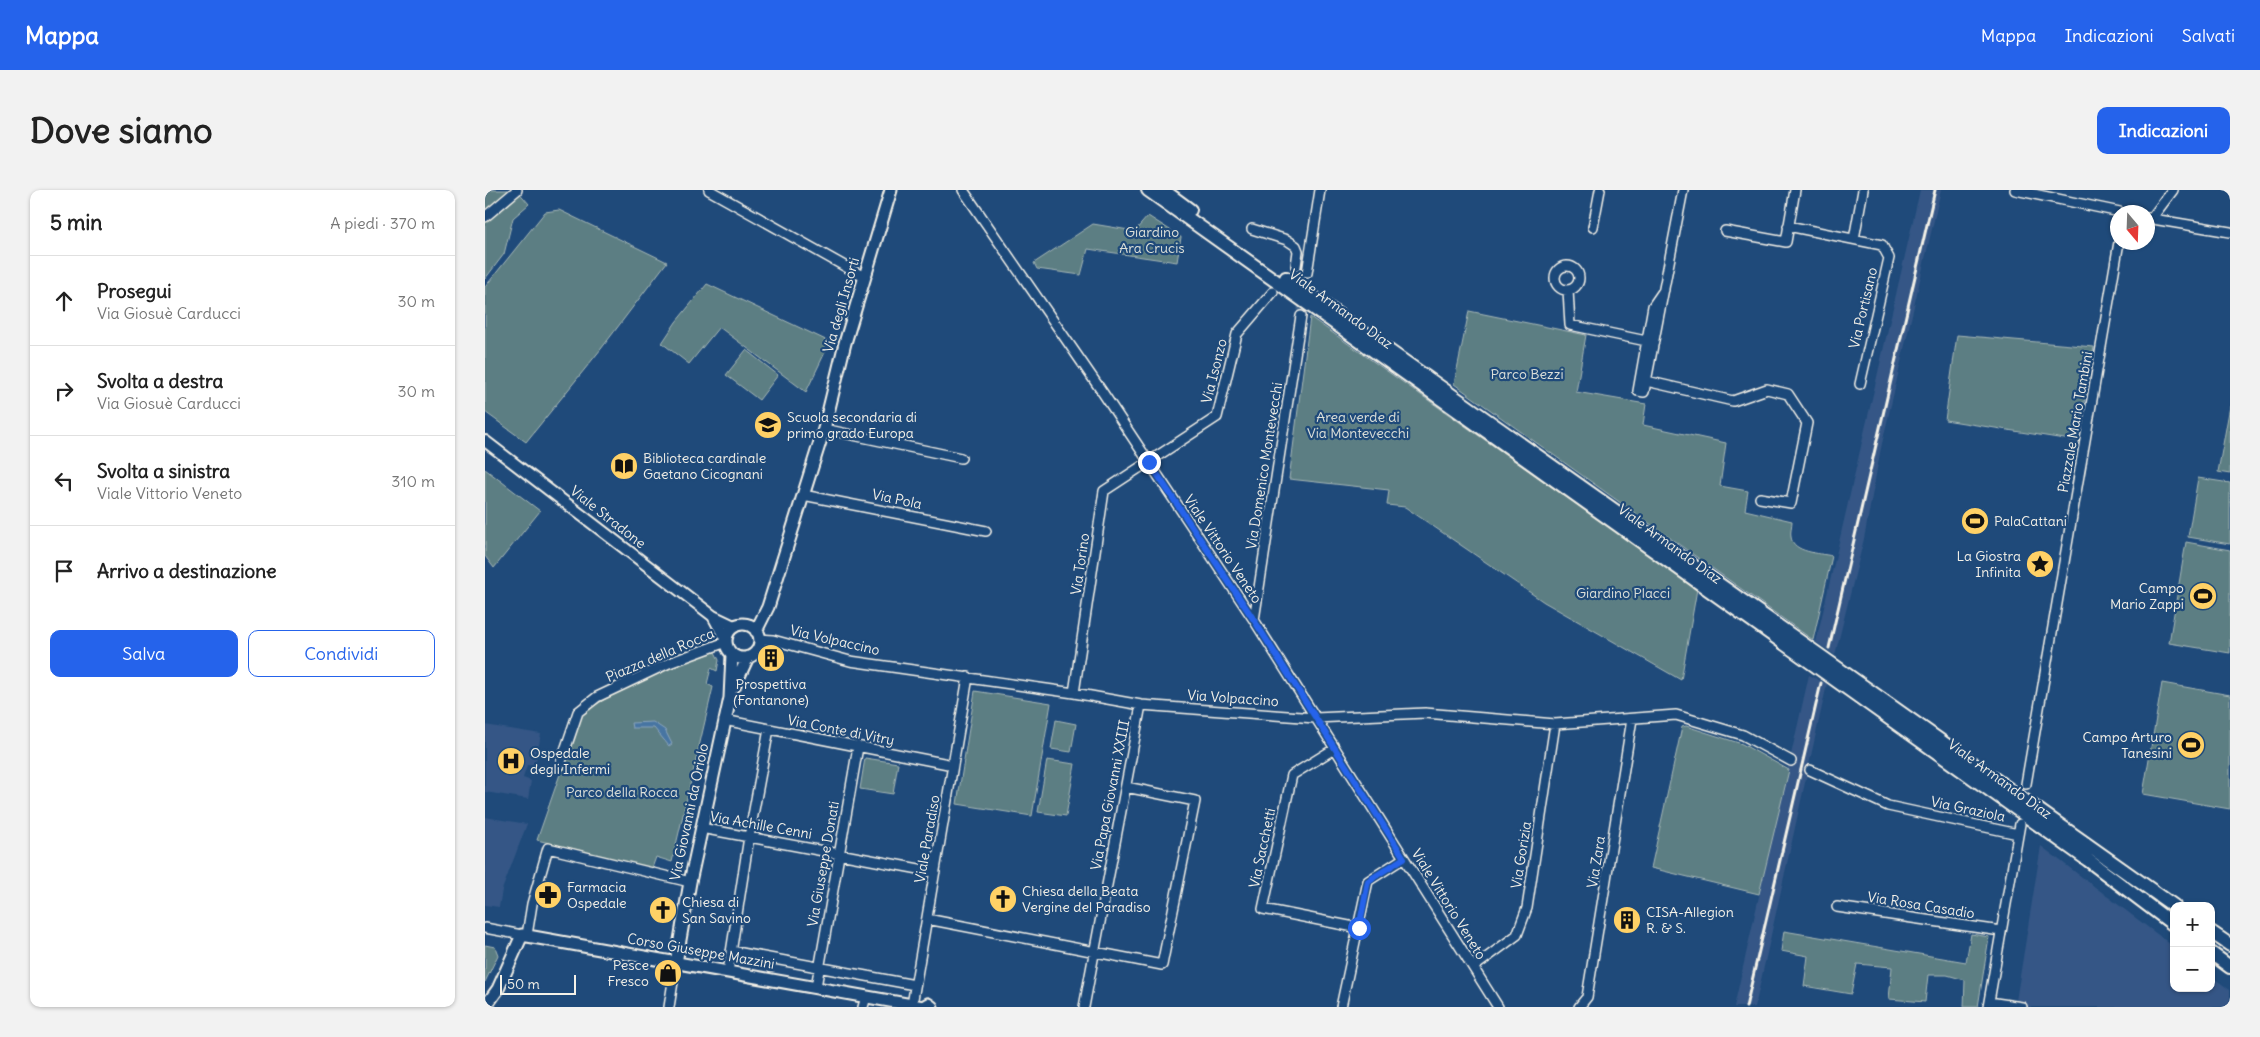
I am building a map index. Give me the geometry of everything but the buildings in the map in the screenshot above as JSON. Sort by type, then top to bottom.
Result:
[{"type":"main road","name":"Via degli Insorti","points":[[758,635],[824,429],[845,343],[890,190]]},
{"type":"main road","name":"Viale Armando Diaz","points":[[1148,190],[1242,252],[2092,856],[2170,904]]},
{"type":"main road","name":"Viale Armando Diaz","points":[[1163,190],[1242,252]]},
{"type":"main road","points":[[739,625],[758,635],[757,649],[748,657],[742,658],[732,654],[726,641],[728,632],[739,625],[768,607]]},
{"type":"main road","name":"Via Giovanni da Oriolo","points":[[730,698],[732,654]]},
{"type":"main road","name":"Via Giovanni da Oriolo","points":[[676,963],[690,882],[724,720],[730,698],[748,657]]},
{"type":"main road","name":"Viale Armando Diaz","points":[[2092,856],[2170,922]]},
{"type":"main road","points":[[485,1007],[499,989],[524,935]]},
{"type":"main road","name":"Corso Giuseppe Mazzini","points":[[524,935],[816,987],[865,1002],[919,1006],[928,1004],[932,1007]]},
{"type":"main road","points":[[2215,935],[2230,945]]},
{"type":"main road","points":[[2215,956],[2230,967]]},
{"type":"street","points":[[485,217],[517,190]]},
{"type":"street","points":[[709,190],[864,278]]},
{"type":"street","name":"Viale Vittorio Veneto","points":[[963,190],[1243,603],[1498,1007]]},
{"type":"street","points":[[1307,273],[1320,190]]},
{"type":"street","points":[[1593,227],[1600,190]]},
{"type":"street","points":[[1683,190],[1664,290],[1650,342],[1643,380],[1733,401],[1767,389],[1789,394],[1807,422],[1791,504],[1760,498]]},
{"type":"street","points":[[1725,231],[1786,242],[1795,190]]},
{"type":"street","points":[[1854,239],[1863,190]]},
{"type":"street","points":[[2015,190],[2110,210]]},
{"type":"street","points":[[2155,212],[2173,190]]},
{"type":"street","points":[[2155,220],[2230,232]]},
{"type":"street","name":"Via Portisano","points":[[1788,226],[1882,245],[1889,258],[1860,384]]},
{"type":"street","points":[[1252,228],[1292,242],[1298,251],[1296,266]]},
{"type":"street","name":"Piazzale Mario Tambini","points":[[2026,784],[2118,250]]},
{"type":"street","points":[[1568,290],[1570,325],[1650,342]]},
{"type":"street","name":"Via Isonzo","points":[[1149,462],[1217,417],[1237,334],[1273,292]]},
{"type":"street","name":"Via Domenico Montevecchi","points":[[1254,620],[1301,316]]},
{"type":"street","points":[[824,429],[961,458]]},
{"type":"street","name":"Viale Stradone","points":[[485,441],[713,616],[739,625]]},
{"type":"street","name":"Via Torino","points":[[1075,693],[1104,491],[1149,462]]},
{"type":"street","name":"Via Pola","points":[[803,495],[986,531]]},
{"type":"street","points":[[1243,603],[1258,598]]},
{"type":"street","name":"Viale Stradone","points":[[713,616],[726,641]]},
{"type":"street","name":"Via Volpaccino","points":[[758,635],[849,661],[1075,693],[1141,706],[1315,718],[1423,713],[1555,724],[1676,715],[1743,735],[1791,761]]},
{"type":"street","name":"Piazza della Rocca","points":[[560,765],[578,712],[597,697],[669,663],[726,641]]},
{"type":"street","name":"Viale Paradiso","points":[[919,1006],[915,985],[968,678]]},
{"type":"street","name":"Via Papa Giovanni XXIII","points":[[1084,1007],[1141,706]]},
{"type":"street","name":"Via Zara","points":[[1579,1007],[1587,997],[1632,719]]},
{"type":"street","name":"Via Conte di Vitry","points":[[724,720],[953,765]]},
{"type":"street","name":"Via Gorizia","points":[[1473,968],[1517,934],[1527,908],[1555,724]]},
{"type":"street","points":[[728,972],[749,837],[769,729]]},
{"type":"street","name":"Via Giuseppe Donati","points":[[816,987],[858,747]]},
{"type":"street","name":"Via Sacchetti","points":[[1334,749],[1292,774],[1263,909],[1359,928]]},
{"type":"street","name":"Via Graziola","points":[[1810,770],[1888,806],[2018,834],[1989,1005],[2023,1007]]},
{"type":"street","points":[[927,918],[1162,965],[1195,801],[1126,787]]},
{"type":"street","points":[[2018,834],[2020,824]]},
{"type":"street","name":"Via Achille Cenni","points":[[701,828],[935,872]]},
{"type":"street","points":[[524,935],[549,848],[690,882]]},
{"type":"street","points":[[1341,1007],[1368,881],[1404,858]]},
{"type":"street","name":"Via Rosa Casadio","points":[[1837,907],[2001,931]]},
{"type":"street","name":"Corso Giuseppe Mazzini","points":[[485,928],[524,935]]},
{"type":"street","name":"Corso Giuseppe Mazzini","points":[[731,951],[915,985]]},
{"type":"street","points":[[669,1007],[676,963]]},
{"type":"shaded area","points":[[1920,190],[1941,190],[1881,448],[1864,539],[1835,655],[1816,642]]},
{"type":"shaded area","points":[[1809,675],[1827,684],[1755,1007],[1734,1007]]},
{"type":"shaded area","points":[[653,722],[665,730],[672,744],[669,746],[654,728],[632,728],[631,723]]},
{"type":"shaded area","name":"Ospedale degli Infermi","points":[[485,725],[541,734],[535,766],[527,765],[523,778],[531,781],[528,799],[485,792]]},
{"type":"shaded area","points":[[485,817],[527,824],[502,890],[499,907],[485,905]]},
{"type":"shaded area","points":[[2041,846],[2170,944],[2170,992],[2215,992],[2215,979],[2230,990],[2230,1007],[2015,1007]]},
{"type":"green space","points":[[485,190],[517,190],[529,204],[513,218],[504,254],[485,279]]},
{"type":"green space","points":[[559,210],[667,262],[601,349],[526,442],[485,412],[485,287],[545,212]]},
{"type":"green space","name":"Giardino Ara Crucis","points":[[1148,216],[1181,237],[1177,262],[1088,249],[1081,275],[1037,269],[1034,263],[1093,224],[1135,231]]},
{"type":"green space","points":[[707,284],[830,342],[806,392],[719,327],[689,364],[662,343],[676,322]]},
{"type":"green space","name":"Parco Bezzi","points":[[1469,311],[1586,335],[1576,392],[1646,404],[1643,425],[1726,443],[1720,486],[1748,491],[1745,510],[1792,521],[1791,537],[1797,546],[1808,551],[1832,556],[1813,640],[1454,384]]},
{"type":"green space","name":"Area verde di Via Montevecchi","points":[[1310,317],[1697,589],[1681,680],[1544,602],[1405,507],[1387,505],[1389,490],[1289,479]]},
{"type":"green space","points":[[1957,335],[2094,347],[2077,441],[1945,420]]},
{"type":"green space","points":[[746,350],[778,375],[759,400],[726,375]]},
{"type":"green space","points":[[2230,406],[2230,474],[2218,472]]},
{"type":"green space","points":[[485,469],[540,511],[494,568],[485,556]]},
{"type":"green space","points":[[2198,478],[2230,483],[2230,544],[2188,537]]},
{"type":"green space","name":"Campo Mario Zappi","points":[[2186,542],[2230,550],[2230,653],[2169,643]]},
{"type":"green space","name":"Parco della Rocca","points":[[714,650],[719,660],[717,671],[711,668],[707,684],[713,687],[672,862],[656,857],[652,868],[537,840],[581,714],[620,690],[669,666]]},
{"type":"green space","name":"Campo Arturo Tanesini","points":[[2162,683],[2230,695],[2230,809],[2143,794]]},
{"type":"green space","points":[[975,691],[1051,703],[1032,816],[957,804]]},
{"type":"green space","points":[[1056,720],[1076,724],[1071,752],[1051,749]]},
{"type":"green space","points":[[1686,726],[1742,744],[1789,770],[1759,894],[1651,868],[1682,727]]},
{"type":"green space","points":[[865,758],[898,763],[893,794],[860,789]]},
{"type":"green space","points":[[1047,760],[1075,764],[1066,816],[1038,812]]},
{"type":"green space","points":[[1784,931],[1966,962],[1971,934],[1989,937],[1978,1007],[1964,1007],[1965,980],[1947,975],[1928,975],[1925,1002],[1889,999],[1892,967],[1857,964],[1851,994],[1804,986],[1808,956],[1781,951]]},
{"type":"green space","points":[[485,945],[495,947],[498,955],[485,982]]},
{"type":"tunnel","points":[[1301,316],[1307,273]]},
{"type":"railway","points":[[1829,648],[1935,190]]},
{"type":"railway","points":[[1746,1007],[1821,683]]},
{"type":"place","name":"Scuola secondaria di primo grado Europa","points":[[768,425]]},
{"type":"place","name":"Biblioteca cardinale Gaetano Cicognani","points":[[624,466]]},
{"type":"place","name":"PalaCattani","points":[[1975,521]]},
{"type":"place","name":"La Giostra Infinita","points":[[2040,564]]},
{"type":"place","name":"Campo Mario Zappi","points":[[2203,596]]},
{"type":"place","name":"Prospettiva (Fontanone)","points":[[771,658]]},
{"type":"place","name":"Campo Arturo Tanesini","points":[[2191,745]]},
{"type":"place","name":"Ospedale degli Infermi","points":[[511,761]]},
{"type":"place","name":"Farmacia Ospedale","points":[[548,895]]},
{"type":"place","name":"Chiesa della Beata Vergine del Paradiso","points":[[1003,899]]},
{"type":"place","name":"Chiesa di San Savino","points":[[663,910]]},
{"type":"place","name":"CISA-Allegion R. & S.","points":[[1627,920]]},
{"type":"place","name":"Pesce Fresco","points":[[668,973]]},
{"type":"route","points":[[1149,462],[1254,620],[1404,858],[1368,881],[1359,928]]},
{"type":"park label","name":"Giardino Placci","points":[[1623,593]]}]
